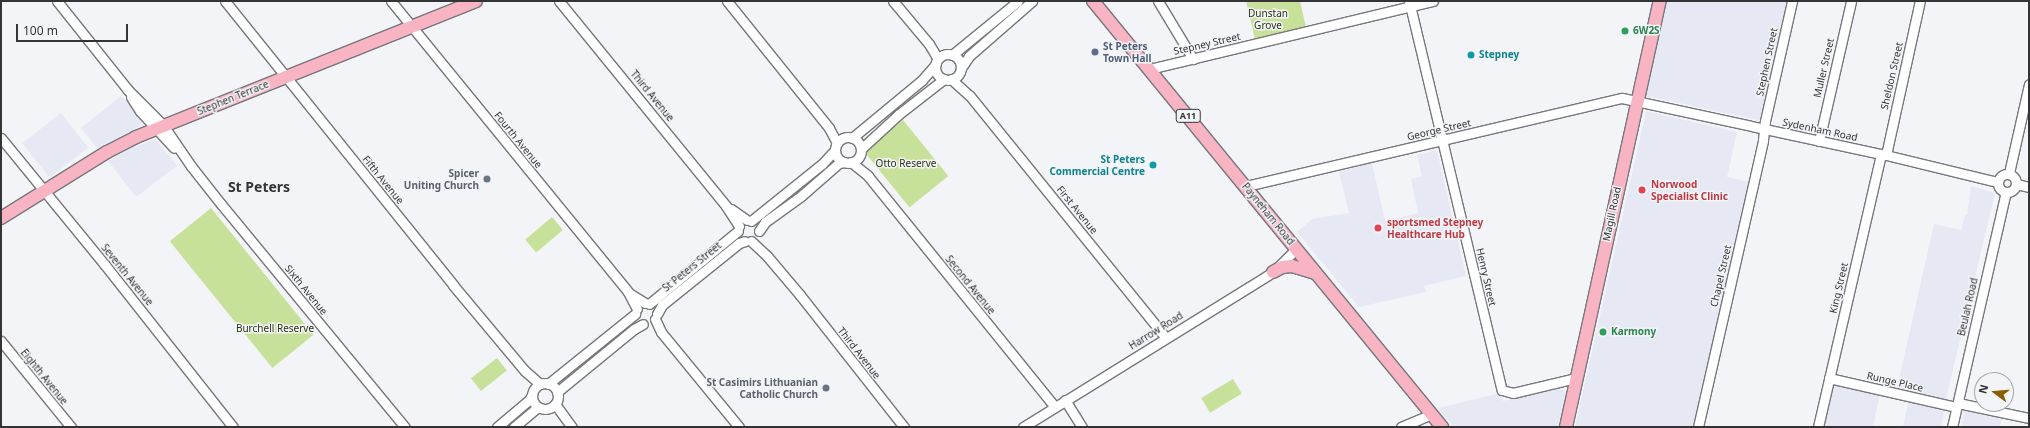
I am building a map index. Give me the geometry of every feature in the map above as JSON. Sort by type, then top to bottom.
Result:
[{"type":"main road","name":"Stephen Terrace","points":[[1,218],[118,146],[159,127],[476,1]]},
{"type":"main road","name":"Payneham Road","points":[[1094,1],[1442,427]]},
{"type":"main road","name":"Magill Road","points":[[1566,427],[1660,1]]},
{"type":"main road","points":[[1272,272],[1282,267],[1292,266],[1317,274]]},
{"type":"street","name":"Sixth Avenue","points":[[57,1],[128,90],[134,103],[159,127],[405,427]]},
{"type":"street","name":"Fifth Avenue","points":[[225,1],[285,77],[539,388]]},
{"type":"street","name":"Fourth Avenue","points":[[391,1],[628,292],[636,312],[637,319],[651,320],[655,309],[628,292]]},
{"type":"street","name":"Third Avenue","points":[[559,1],[726,206],[738,229],[739,236],[753,237]]},
{"type":"street","points":[[727,1],[829,128],[842,142]]},
{"type":"street","points":[[893,1],[942,58]]},
{"type":"street","points":[[749,220],[822,164],[842,142],[922,80],[942,58],[1018,1]]},
{"type":"street","points":[[860,153],[899,114],[960,70],[969,56],[1032,1]]},
{"type":"street","points":[[1158,1],[1193,58]]},
{"type":"street","name":"Stepney Street","points":[[1149,69],[1410,4],[1433,1]]},
{"type":"street","name":"Stephen Street","points":[[1765,129],[1765,121],[1792,1]]},
{"type":"street","name":"Muller Street","points":[[1819,141],[1851,1]]},
{"type":"street","name":"Sheldon Street","points":[[1883,155],[1920,1]]},
{"type":"street","name":"Henry Street","points":[[1410,4],[1444,140],[1489,340],[1502,390],[1513,393],[1576,378]]},
{"type":"street","points":[[942,58],[937,73],[948,79]]},
{"type":"street","name":"First Avenue","points":[[942,58],[959,61],[960,70],[970,96]]},
{"type":"street","name":"First Avenue","points":[[948,79],[970,96],[1166,338]]},
{"type":"street","points":[[2009,174],[2029,84]]},
{"type":"street","name":"George Street","points":[[1246,186],[1611,99],[1622,98],[1637,101]]},
{"type":"street","name":"Sydenham Road","points":[[1637,101],[1998,182]]},
{"type":"street","name":"Chapel Street","points":[[1698,427],[1765,129]]},
{"type":"street","name":"Seventh Avenue","points":[[1,138],[233,427]]},
{"type":"street","name":"Second Avenue","points":[[868,176],[860,153],[859,144],[842,142],[837,156],[868,176],[1055,407]]},
{"type":"street","name":"St Peters Street","points":[[557,392],[634,329],[651,320],[662,305],[738,244],[753,237],[764,222],[801,196],[839,163],[848,162],[860,153]]},
{"type":"street","name":"King Street","points":[[1818,427],[1883,155]]},
{"type":"street","points":[[2009,174],[2014,176],[2016,184],[2012,191],[2006,192],[2000,187],[1998,182],[2000,177],[2009,174]]},
{"type":"street","points":[[2016,184],[2029,187]]},
{"type":"street","name":"Beulah Road","points":[[1952,427],[2006,192]]},
{"type":"street","name":"Third Avenue","points":[[726,206],[756,223],[753,237],[904,427]]},
{"type":"street","name":"St Peters Street","points":[[636,312],[749,220]]},
{"type":"street","name":"Harrow Road","points":[[1023,427],[1272,272],[1296,249]]},
{"type":"street","points":[[497,427],[530,400],[539,388],[636,312]]},
{"type":"street","points":[[651,320],[739,427]]},
{"type":"street","name":"Eighth Avenue","points":[[1,341],[70,427]]},
{"type":"street","name":"Runge Place","points":[[1829,378],[1957,405],[2029,418]]},
{"type":"street","points":[[539,388],[553,386],[558,397],[552,406]]},
{"type":"street","points":[[538,407],[534,402],[539,388]]},
{"type":"street","points":[[1065,400],[1082,427]]},
{"type":"street","points":[[514,427],[538,407],[552,406],[572,427]]},
{"type":"street","points":[[1401,427],[1431,414]]},
{"type":"shaded area","points":[[1660,1],[1792,1],[1763,121],[1651,97],[1638,97]]},
{"type":"shaded area","points":[[121,96],[142,117],[140,126],[97,148],[81,128]]},
{"type":"shaded area","points":[[1646,111],[1737,132],[1727,177],[1749,182],[1694,427],[1575,427]]},
{"type":"shaded area","points":[[61,113],[88,148],[49,178],[22,143]]},
{"type":"shaded area","points":[[156,139],[177,166],[136,197],[108,161],[132,148]]},
{"type":"shaded area","name":"sportsmed Stepney Healthcare Hub","points":[[1437,150],[1466,276],[1424,286],[1426,292],[1359,307],[1297,232],[1312,219],[1349,213],[1339,172],[1372,163],[1385,221],[1418,213],[1411,179],[1422,176],[1417,155]]},
{"type":"shaded area","points":[[1971,186],[1995,193],[1946,399],[1897,388],[1934,224],[1961,230],[1965,215],[1967,215]]},
{"type":"shaded area","points":[[1833,383],[1880,393],[1873,427],[1823,427]]},
{"type":"shaded area","points":[[1561,388],[1566,393],[1558,427],[1453,427],[1438,408],[1500,393],[1503,401]]},
{"type":"shaded area","points":[[1909,400],[1944,410],[1941,427],[1903,427]]},
{"type":"shaded area","points":[[1965,407],[1974,409],[1974,412],[1989,412],[2003,415],[2000,427],[1961,427]]},
{"type":"green space","name":"Dunstan Grove","points":[[1246,1],[1300,1],[1306,27],[1255,39]]},
{"type":"green space","name":"Otto Reserve","points":[[903,120],[948,176],[909,207],[864,151]]},
{"type":"green space","name":"Burchell Reserve","points":[[211,208],[314,335],[272,368],[170,241]]},
{"type":"green space","points":[[552,217],[563,230],[536,253],[525,239]]},
{"type":"green space","points":[[497,358],[507,371],[481,391],[471,378]]},
{"type":"green space","points":[[1233,379],[1242,394],[1210,413],[1201,398]]},
{"type":"place","name":"6W2S","points":[[1625,31]]},
{"type":"place","name":"St Peters Town Hall","points":[[1095,52]]},
{"type":"place","name":"Stepney","points":[[1471,55]]},
{"type":"place","name":"St Peters Commercial Centre","points":[[1153,165]]},
{"type":"place","name":"Spicer Uniting Church","points":[[487,179]]},
{"type":"place","name":"Norwood Specialist Clinic","points":[[1642,190]]},
{"type":"place","name":"sportsmed Stepney Healthcare Hub","points":[[1378,228]]},
{"type":"place","name":"Karmony","points":[[1603,332]]},
{"type":"place","name":"St Casimirs Lithuanian Catholic Church","points":[[826,388]]},
{"type":"district","name":"St Peters","points":[[259,187]]}]
